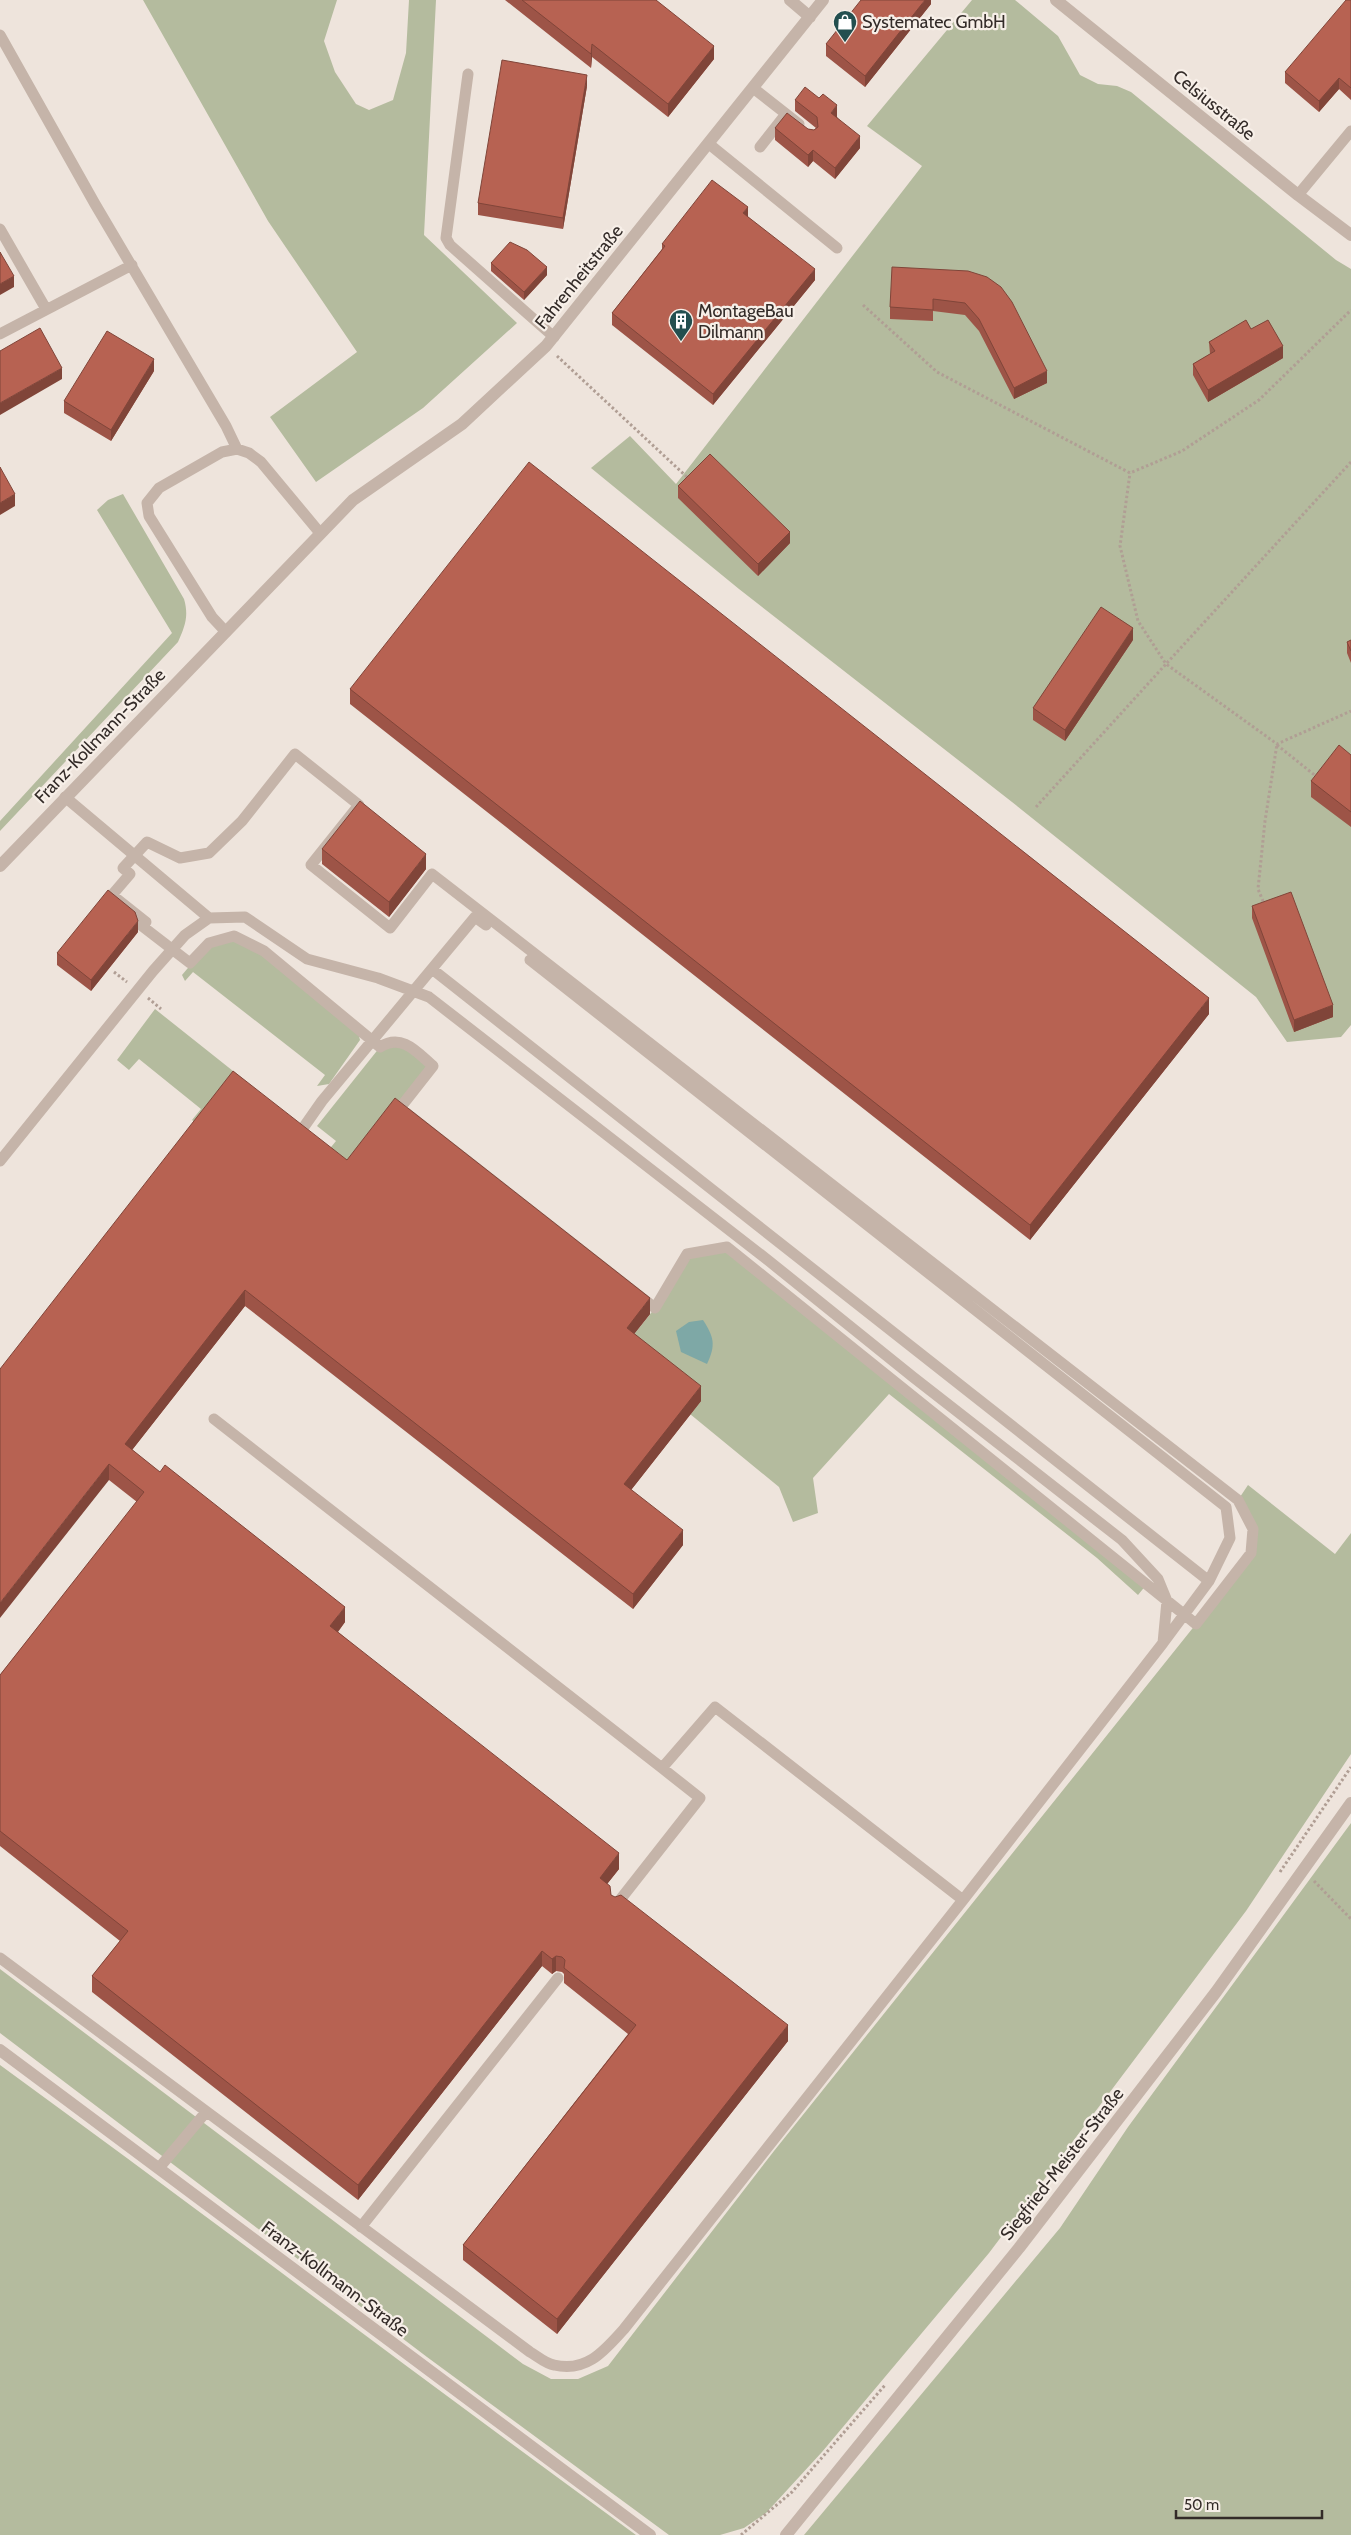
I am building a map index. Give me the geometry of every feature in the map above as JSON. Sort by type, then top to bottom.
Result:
[{"type":"street","points":[[790,0],[810,17]]},
{"type":"street","name":"Fahrenheitstraße","points":[[320,533],[353,500],[462,424],[550,341],[823,0]]},
{"type":"street","name":"Celsiusstraße","points":[[1056,0],[1298,195],[1351,235]]},
{"type":"street","name":"Franz-Kollmann-Straße","points":[[0,866],[320,533]]},
{"type":"street","name":"Siegfried-Meister-Straße","points":[[786,2535],[1013,2256],[1216,1992],[1351,1803]]},
{"type":"street","name":"Franz-Kollmann-Straße","points":[[0,2050],[650,2535]]},
{"type":"lane","points":[[0,35],[226,426],[237,449]]},
{"type":"lane","points":[[468,74],[446,238],[450,245],[550,341]]},
{"type":"lane","points":[[753,88],[805,129]]},
{"type":"lane","points":[[760,147],[786,114]]},
{"type":"lane","points":[[1298,195],[1351,131]]},
{"type":"lane","points":[[708,144],[837,248]]},
{"type":"lane","points":[[0,229],[46,309]]},
{"type":"lane","points":[[0,334],[132,265]]},
{"type":"lane","points":[[226,632],[212,617],[149,516],[148,502],[159,488],[222,452],[237,449],[261,462],[320,533]]},
{"type":"lane","points":[[294,754],[359,805],[311,865],[390,928],[432,874],[1238,1500],[1253,1528],[1251,1553],[1196,1624],[727,1247],[687,1254],[655,1308],[400,1108],[433,1066],[405,1042],[389,1042],[380,1047],[264,951],[234,936],[209,944],[190,963],[172,950],[142,926],[146,922],[112,895],[130,874],[123,868],[147,842],[180,858],[209,853],[242,821],[294,754]]},
{"type":"lane","points":[[65,797],[208,918]]},
{"type":"lane","points":[[0,1161],[185,935],[208,918],[245,917],[307,959],[378,978],[429,997],[769,1261],[913,1377],[1122,1540],[1158,1579],[1167,1600],[1163,1643]]},
{"type":"lane","points":[[0,1958],[530,2352],[553,2365],[575,2366],[600,2356],[630,2321],[963,1900],[1163,1643],[1209,1581],[1230,1538],[1226,1507],[475,917],[322,1101],[301,1131]]},
{"type":"lane","points":[[432,969],[1209,1581]]},
{"type":"lane","points":[[214,1419],[700,1798],[616,1905]]},
{"type":"lane","points":[[662,1768],[715,1707],[963,1900]]},
{"type":"lane","points":[[361,2227],[558,1978]]},
{"type":"lane","points":[[159,2168],[206,2112]]},
{"type":"path","points":[[863,305],[937,372],[1130,473]]},
{"type":"path","points":[[1130,473],[1182,451],[1259,400],[1351,310]]},
{"type":"path","points":[[550,341],[688,478]]},
{"type":"path","points":[[1036,807],[1351,462]]},
{"type":"path","points":[[1130,473],[1120,546],[1138,621],[1166,664],[1277,744],[1318,777]]},
{"type":"path","points":[[1277,744],[1351,711]]},
{"type":"path","points":[[1267,909],[1258,889],[1265,821],[1277,744]]},
{"type":"path","points":[[1278,1874],[1351,1767]]},
{"type":"path","points":[[1303,1870],[1351,1919]]},
{"type":"path","points":[[741,2535],[792,2492],[889,2380]]},
{"type":"green space","points":[[143,0],[337,0],[324,41],[335,72],[356,104],[369,110],[393,100],[406,53],[409,0],[436,0],[424,235],[517,323],[423,408],[316,482],[270,417],[357,352],[268,221]]},
{"type":"green space","points":[[972,0],[1015,0],[1058,36],[1080,75],[1098,84],[1117,86],[1131,92],[1336,260],[1351,269],[1351,1025],[1341,1037],[1287,1042],[1256,997],[1012,802],[739,589],[591,468],[630,436],[676,484],[922,166],[867,126]]},
{"type":"green space","points":[[123,494],[184,599],[186,621],[183,631],[178,642],[0,831],[0,821],[172,633],[97,510],[108,500]]},
{"type":"green space","points":[[234,936],[264,951],[357,1029],[360,1040],[329,1084],[317,1086],[325,1075],[193,972],[185,981],[182,975],[209,943]]},
{"type":"green space","points":[[155,1009],[292,1118],[201,1127],[192,1120],[201,1109],[139,1059],[129,1070],[117,1060]]},
{"type":"green space","points":[[405,1042],[433,1066],[347,1175],[323,1157],[336,1141],[317,1126],[380,1047]]},
{"type":"green space","points":[[727,1247],[1147,1584],[1138,1595],[1097,1558],[889,1394],[813,1478],[818,1513],[793,1522],[779,1487],[690,1414],[627,1343],[655,1308],[687,1254]]},
{"type":"green space","points":[[1248,1485],[1335,1554],[1351,1533],[1351,1754],[1246,1911],[989,2253],[822,2452],[766,2513],[744,2528],[720,2535],[669,2535],[427,2357],[0,2033],[0,1969],[523,2364],[551,2379],[578,2379],[608,2366],[774,2151],[1251,1553],[1253,1529],[1238,1500]]},
{"type":"green space","points":[[1351,1823],[1351,2535],[804,2535],[1060,2228],[1128,2127]]},
{"type":"green space","points":[[0,2065],[477,2418],[636,2535],[0,2535]]},
{"type":"water","points":[[703,1320],[710,1331],[713,1346],[707,1364],[681,1352],[676,1331],[689,1322]]},
{"type":"building","points":[[522,0],[656,0],[714,46],[668,104],[592,44],[591,54]]},
{"type":"building","points":[[861,0],[925,0],[865,76],[826,44]]},
{"type":"building","points":[[1346,0],[1351,0],[1351,88],[1339,78],[1319,101],[1285,72]]},
{"type":"building","points":[[502,60],[587,75],[563,218],[478,203]]},
{"type":"building","points":[[805,87],[819,98],[823,94],[837,105],[831,113],[860,136],[835,168],[813,150],[808,155],[775,128],[787,113],[808,129],[814,130],[818,127],[817,117],[795,100]]},
{"type":"building","points":[[712,180],[748,207],[743,213],[815,269],[713,394],[612,313],[665,246],[662,244]]},
{"type":"building","points":[[510,242],[527,250],[547,267],[524,292],[491,263]]},
{"type":"building","points":[[0,252],[14,276],[0,284]]},
{"type":"building","points":[[892,267],[968,271],[987,277],[1001,287],[1012,302],[1047,371],[1014,388],[979,319],[965,303],[933,299],[933,310],[890,307]]},
{"type":"building","points":[[1246,320],[1251,329],[1268,320],[1283,346],[1208,390],[1193,364],[1215,351],[1209,342]]},
{"type":"building","points":[[40,328],[62,368],[0,403],[0,351]]},
{"type":"building","points":[[107,331],[154,359],[111,430],[64,401]]},
{"type":"building","points":[[710,454],[790,532],[758,564],[678,486]]},
{"type":"building","points":[[529,462],[1209,998],[1030,1225],[350,689]]},
{"type":"building","points":[[0,467],[15,494],[0,503]]},
{"type":"building","points":[[1101,607],[1133,628],[1065,730],[1033,708]]},
{"type":"building","points":[[1351,640],[1351,651],[1347,642]]},
{"type":"building","points":[[1339,745],[1351,755],[1351,812],[1311,781]]},
{"type":"building","points":[[360,801],[426,854],[389,902],[322,849]]},
{"type":"building","points":[[108,890],[135,912],[138,921],[91,980],[57,953]]},
{"type":"building","points":[[1291,892],[1333,1005],[1294,1020],[1252,906]]},
{"type":"building","points":[[233,1071],[347,1160],[395,1098],[650,1298],[627,1328],[701,1386],[624,1484],[683,1530],[633,1594],[245,1290],[125,1444],[160,1472],[165,1465],[345,1607],[330,1626],[619,1853],[600,1878],[610,1886],[611,1895],[615,1897],[621,1895],[788,2025],[557,2319],[463,2245],[636,2025],[564,1968],[565,1960],[562,1957],[556,1956],[552,1959],[542,1951],[358,2185],[92,1976],[128,1931],[0,1831],[0,1675],[144,1492],[109,1464],[0,1603],[0,1369]]},
{"type":"place","name":"Systematec GmbH","points":[[845,43]]},
{"type":"place","name":"MontageBau Dilmann","points":[[681,342]]}]
